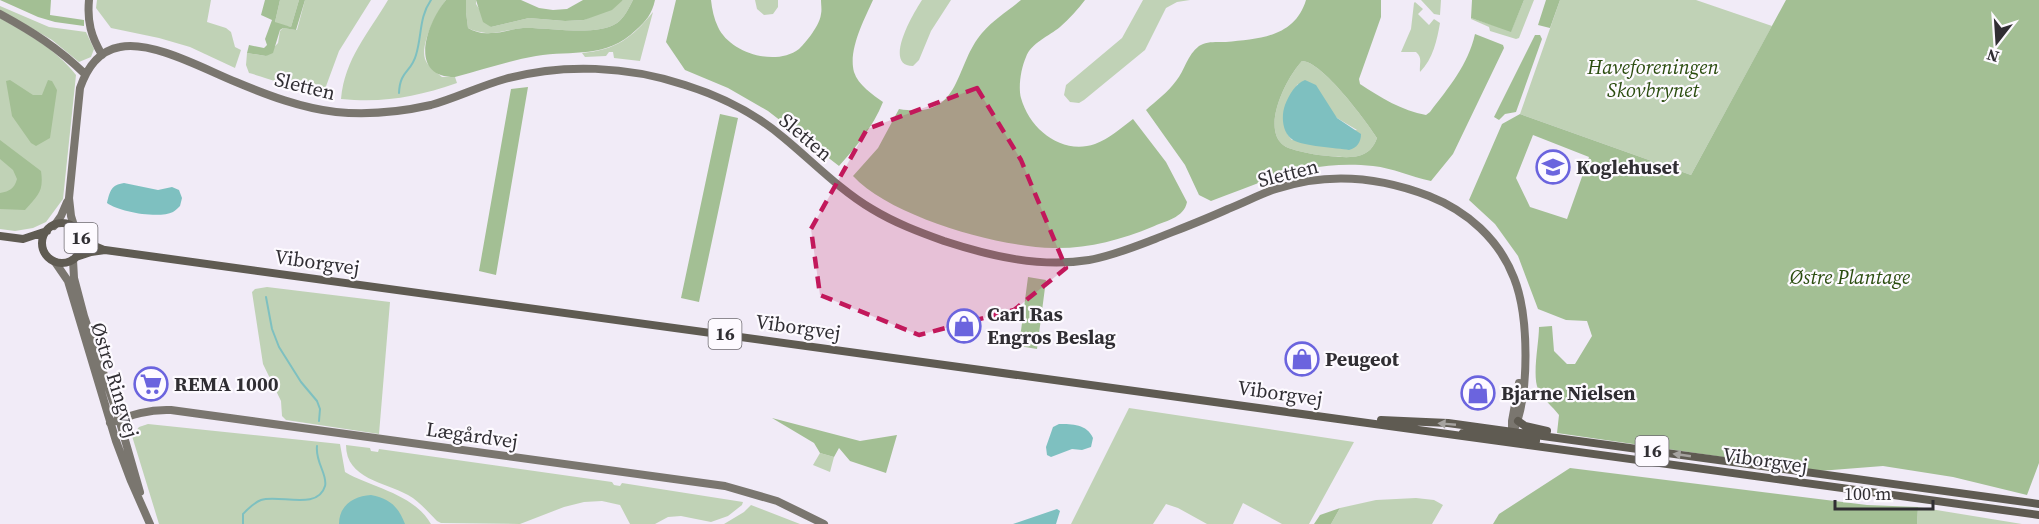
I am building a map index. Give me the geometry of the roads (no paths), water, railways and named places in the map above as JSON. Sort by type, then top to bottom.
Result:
[{"type":"main road","name":"16","points":[[0,236],[23,239],[55,262],[63,263],[75,258],[81,247],[78,232],[65,224],[23,239]]},
{"type":"main road","name":"16","points":[[44,252],[42,241],[50,228]]},
{"type":"main road","name":"Viborgvej","points":[[78,232],[92,245],[105,250],[1345,418],[1444,434],[2039,515]]},
{"type":"main road","name":"Viborgvej","points":[[75,258],[105,250]]},
{"type":"main road","name":"Viborgvej","points":[[1345,418],[1448,423],[1512,435],[1609,445],[2039,504]]},
{"type":"main road","points":[[1518,421],[1529,428],[1609,445]]},
{"type":"main road","points":[[1444,434],[1475,432],[1512,435],[1607,455]]},
{"type":"street","points":[[78,232],[71,216],[69,198],[80,88],[92,63],[102,54],[89,29],[89,0]]},
{"type":"street","points":[[0,14],[39,35],[85,74]]},
{"type":"street","name":"Sletten","points":[[102,54],[118,47],[143,47],[190,62],[282,99],[336,112],[393,112],[433,104],[507,78],[550,71],[588,68],[623,70],[643,74],[718,97],[749,113],[780,134],[837,184],[863,203],[911,230],[982,252],[1020,260],[1053,263],[1123,252],[1276,189],[1311,180],[1343,178],[1401,185],[1441,201],[1463,213],[1497,246],[1512,271],[1521,294],[1526,332],[1524,382],[1518,421],[1512,435]]},
{"type":"street","points":[[50,228],[61,216],[69,198]]},
{"type":"street","name":"Østre Ringvej","points":[[75,258],[74,278],[84,315],[119,419],[150,524]]},
{"type":"street","name":"Østre Ringvej","points":[[55,262],[68,281],[110,423],[131,481],[144,508]]},
{"type":"street","name":"Sletten","points":[[1512,435],[1512,421],[1524,358]]},
{"type":"street","name":"Lægårdvej","points":[[110,423],[142,411],[171,410],[725,486],[777,501],[824,524]]},
{"type":"waterway","points":[[399,93],[401,80],[414,61],[423,20],[431,0]]},
{"type":"waterway","points":[[266,297],[272,329],[279,347],[301,382],[317,401],[320,409],[319,421]]},
{"type":"waterway","points":[[243,524],[243,514],[261,500],[306,500],[321,494],[325,486],[325,477],[317,446]]},
{"type":"place","name":"Koglehuset","points":[[1553,167]]},
{"type":"place","name":"Carl Ras Engros Beslag","points":[[964,326]]},
{"type":"place","name":"Peugeot","points":[[1302,359]]},
{"type":"place","name":"REMA 1000","points":[[151,384]]},
{"type":"place","name":"Bjarne Nielsen","points":[[1478,393]]},
{"type":"park label","name":"Haveforeningen Skovbrynet","points":[[1653,78]]},
{"type":"park label","name":"Østre Plantage","points":[[1850,277]]}]
